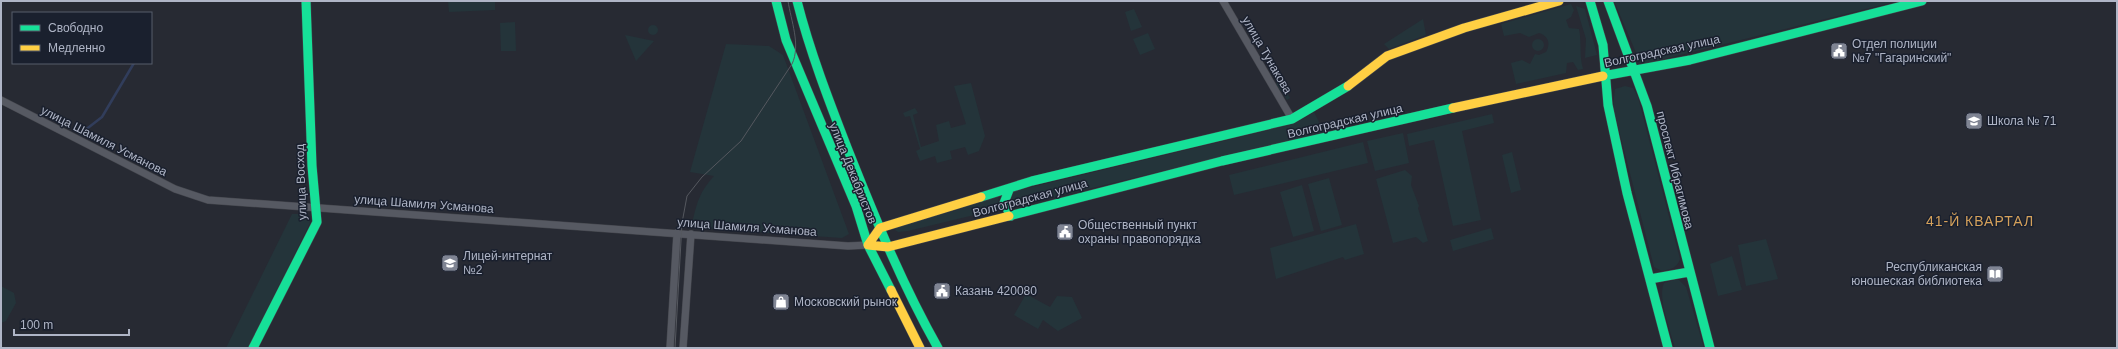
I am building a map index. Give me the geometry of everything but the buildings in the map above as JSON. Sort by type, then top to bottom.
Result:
[{"type":"main road","name":"улица Восход","points":[[253,348],[317,222],[312,166],[306,1]]},
{"type":"main road","name":"улица Декабристов","points":[[776,1],[786,40],[856,206],[868,245],[920,348]]},
{"type":"main road","name":"улица Декабристов","points":[[797,1],[813,59],[880,228],[938,348]]},
{"type":"main road","name":"Волгоградская улица","points":[[880,228],[1009,190],[1043,178],[1292,120],[1354,82],[1387,56],[1464,28],[1559,1]]},
{"type":"main road","points":[[1590,1],[1603,45],[1608,105],[1633,217],[1668,348]]},
{"type":"main road","name":"проспект Ибрагимова","points":[[1608,1],[1647,106],[1710,348]]},
{"type":"main road","name":"Волгоградская улица","points":[[868,245],[888,247],[1222,161],[1530,90],[1690,60],[1922,1]]},
{"type":"main road","points":[[1009,190],[1004,198],[1004,204],[1006,210],[1011,216]]},
{"type":"main road","points":[[868,245],[880,228]]},
{"type":"main road","points":[[1650,279],[1689,272]]},
{"type":"street","name":"улица Тунакова","points":[[1223,1],[1292,120]]},
{"type":"street","name":"улица Шамиля Усманова","points":[[1,100],[175,190],[208,200],[848,246],[868,245]]},
{"type":"street","points":[[670,348],[677,233]]},
{"type":"street","points":[[683,348],[691,234]]},
{"type":"shaded area","points":[[448,1],[495,1],[495,10],[449,12]]},
{"type":"shaded area","points":[[1614,1],[1890,1],[1890,3],[1644,64],[1640,62]]},
{"type":"shaded area","points":[[1571,4],[1574,10],[1571,17],[1566,20],[1569,28],[1579,29],[1583,69],[1578,70],[1573,62],[1567,63],[1566,73],[1516,84],[1511,63],[1522,60],[1530,64],[1535,54],[1539,55],[1546,52],[1548,49],[1548,40],[1545,36],[1539,33],[1529,37],[1520,33],[1504,36],[1501,24]]},
{"type":"shaded area","points":[[1576,6],[1585,9],[1597,55],[1585,58],[1586,39]]},
{"type":"shaded area","points":[[1134,9],[1142,27],[1131,31],[1125,12]]},
{"type":"shaded area","points":[[1423,19],[1426,35],[1389,49],[1384,44]]},
{"type":"shaded area","points":[[515,22],[516,51],[501,51],[500,23]]},
{"type":"shaded area","points":[[651,25],[655,25],[657,26],[657,34],[651,35],[648,32],[648,28]]},
{"type":"shaded area","points":[[1148,33],[1155,49],[1140,55],[1133,39]]},
{"type":"shaded area","points":[[625,35],[654,41],[636,61]]},
{"type":"shaded area","points":[[1538,39],[1542,41],[1544,45],[1542,49],[1538,51],[1534,49],[1532,45],[1534,41]]},
{"type":"shaded area","points":[[726,44],[769,46],[783,55],[849,234],[842,238],[697,228],[692,224],[699,198],[714,176],[690,172]]},
{"type":"shaded area","points":[[1280,81],[1290,98],[1287,100],[1276,84]]},
{"type":"shaded area","points":[[971,83],[985,136],[979,151],[968,155],[965,147],[950,151],[952,159],[937,163],[935,156],[920,161],[916,151],[920,149],[910,116],[905,117],[903,113],[915,108],[918,113],[913,115],[921,147],[939,141],[936,125],[949,121],[951,128],[966,124],[954,86]]},
{"type":"shaded area","points":[[1625,86],[1633,88],[1638,97],[1680,259],[1679,262],[1671,269],[1662,271],[1654,267],[1613,107],[1615,89]]},
{"type":"shaded area","points":[[1314,112],[1324,132],[1014,207],[1008,204],[1011,192],[1285,126],[1297,122]]},
{"type":"shaded area","points":[[1492,114],[1494,123],[1462,131],[1481,220],[1453,226],[1434,140],[1409,146],[1407,134]]},
{"type":"shaded area","points":[[1403,133],[1409,163],[1375,171],[1367,141]]},
{"type":"shaded area","points":[[1363,142],[1368,163],[1234,195],[1229,175]]},
{"type":"shaded area","points":[[1512,152],[1521,190],[1511,193],[1502,155]]},
{"type":"shaded area","points":[[1405,170],[1412,176],[1411,185],[1419,206],[1418,208],[1428,241],[1423,243],[1416,237],[1393,243],[1376,179]]},
{"type":"shaded area","points":[[1329,178],[1342,225],[1321,231],[1308,184]]},
{"type":"shaded area","points":[[1302,185],[1314,231],[1293,237],[1280,192]]},
{"type":"shaded area","points":[[999,195],[998,205],[1003,208],[908,231],[898,232],[895,230],[896,225],[954,211]]},
{"type":"shaded area","points":[[292,214],[308,214],[310,223],[248,348],[226,348]]},
{"type":"shaded area","points":[[1356,224],[1364,254],[1345,260],[1343,257],[1276,279],[1270,248]]},
{"type":"shaded area","points":[[1491,228],[1494,239],[1453,251],[1450,240]]},
{"type":"shaded area","points":[[1766,239],[1778,279],[1746,286],[1738,245]]},
{"type":"shaded area","points":[[1732,256],[1742,290],[1718,296],[1710,264]]},
{"type":"shaded area","points":[[1679,280],[1686,287],[1704,348],[1675,348],[1665,315],[1662,297],[1664,283]]},
{"type":"shaded area","points":[[1,286],[14,293],[16,303],[6,321],[1,323]]},
{"type":"shaded area","points":[[1026,294],[1050,307],[1057,296],[1072,297],[1082,318],[1058,331],[1043,320],[1038,329],[1014,315]]},
{"type":"waterway","points":[[80,134],[102,117],[133,64]]},
{"type":"tram line","points":[[675,348],[682,223],[687,196],[702,177],[741,141],[792,64],[796,49],[788,1]]},
{"type":"traffic: fast","points":[[253,348],[317,222],[312,166],[306,1]]},
{"type":"traffic: fast","points":[[776,1],[786,40],[856,206],[868,245],[891,290]]},
{"type":"traffic: fast","points":[[797,1],[820,76],[858,175],[901,275],[938,348]]},
{"type":"traffic: fast","points":[[1590,1],[1603,45],[1608,105],[1627,193],[1668,348]]},
{"type":"traffic: fast","points":[[1608,1],[1647,106],[1710,348]]},
{"type":"traffic: fast","points":[[1603,76],[1690,60],[1922,1]]},
{"type":"traffic: fast","points":[[981,197],[1032,181],[1292,119],[1348,86]]},
{"type":"traffic: fast","points":[[1009,216],[1222,161],[1453,108]]},
{"type":"traffic: fast","points":[[1009,190],[1004,203],[1011,216]]},
{"type":"traffic: fast","points":[[1650,279],[1689,272]]},
{"type":"traffic: slow","points":[[1348,86],[1387,56],[1464,28],[1559,1]]},
{"type":"traffic: slow","points":[[1453,108],[1603,76]]},
{"type":"traffic: slow","points":[[868,245],[880,228],[981,197]]},
{"type":"traffic: slow","points":[[868,245],[888,247],[1009,216]]},
{"type":"traffic: slow","points":[[891,290],[920,348]]},
{"type":"place","name":"Отдел полиции №7 \"Гагаринский\"","points":[[1839,51]]},
{"type":"place","name":"Школа № 71","points":[[1974,121]]},
{"type":"place","name":"Общественный пункт охраны правопорядка","points":[[1065,232]]},
{"type":"place","name":"Лицей-интернат №2","points":[[450,263]]},
{"type":"place","name":"Республиканская юношеская библиотека","points":[[1995,274]]},
{"type":"place","name":"Казань 420080","points":[[942,291]]},
{"type":"place","name":"Московский рынок","points":[[781,302]]},
{"type":"district","name":"41-Й КВАРТАЛ","points":[[1980,221]]}]
